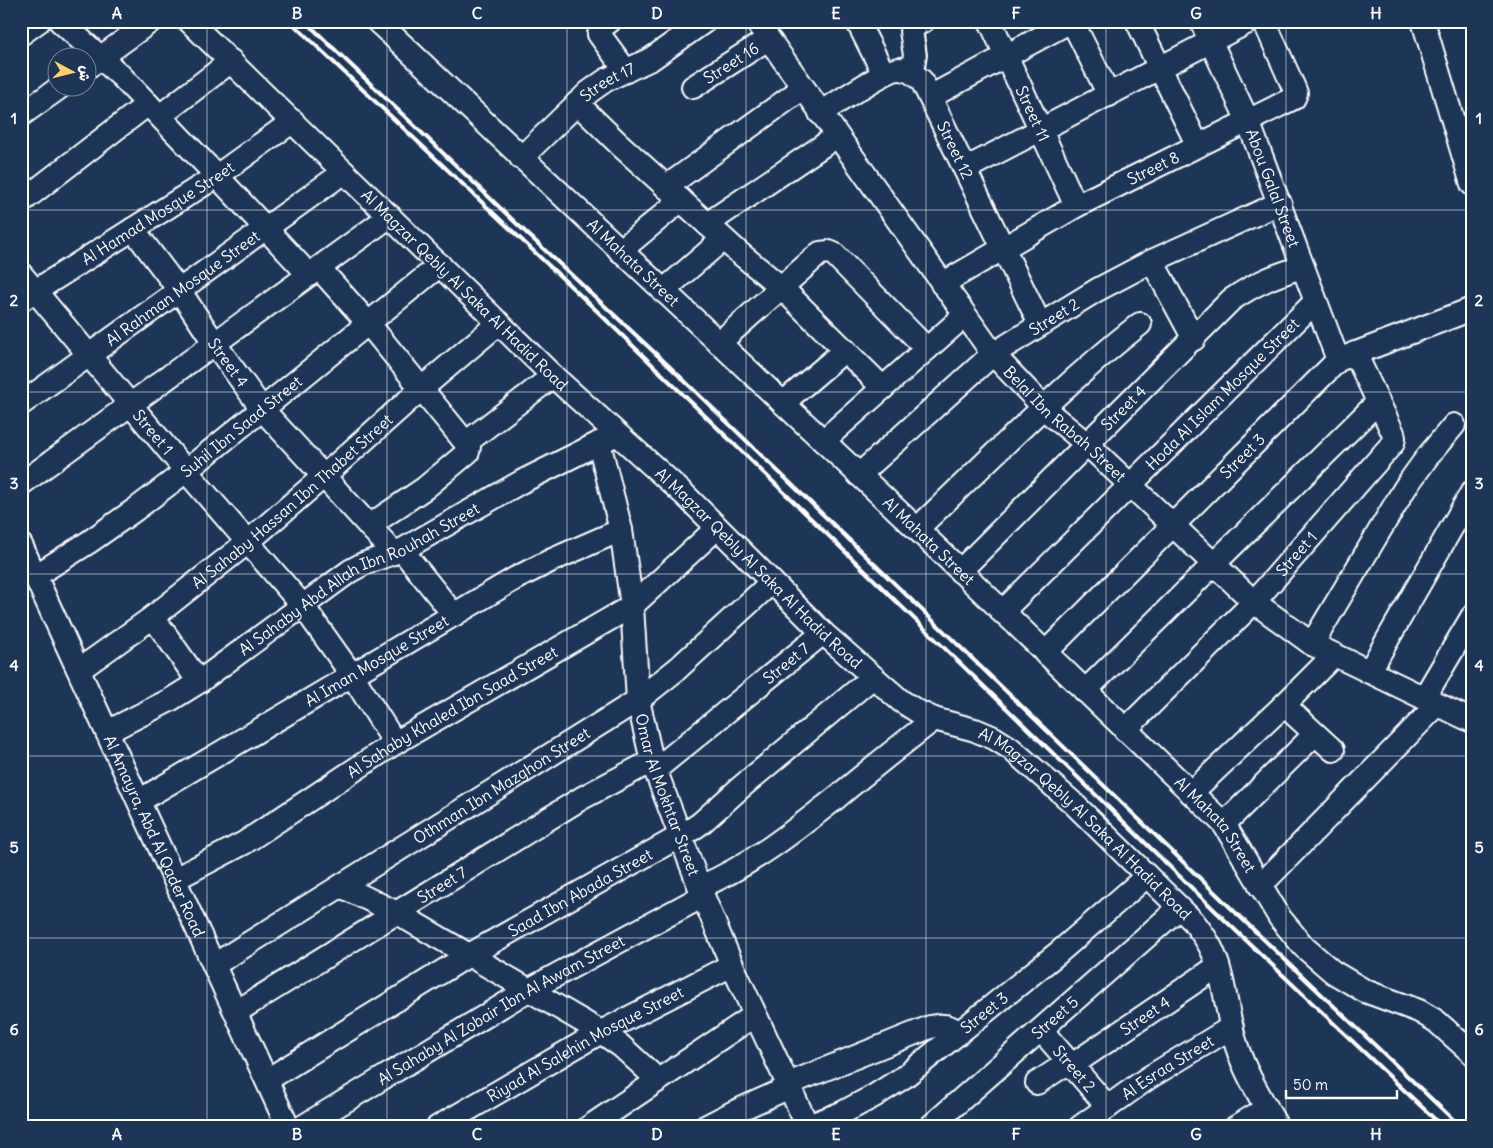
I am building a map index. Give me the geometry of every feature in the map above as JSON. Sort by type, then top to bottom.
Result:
[{"type":"street","points":[[21,34],[39,21]]},
{"type":"street","points":[[60,21],[82,48]]},
{"type":"street","points":[[98,59],[151,21]]},
{"type":"street","name":"Al Magzar Qebly Al Saka Al Hadid Road","points":[[189,21],[553,376],[608,438],[685,495],[823,633],[900,701],[934,719],[975,730],[994,738],[1010,748],[1073,803],[1179,908],[1204,935],[1212,950],[1218,966],[1236,1046],[1272,1117]]},
{"type":"street","name":"Al Mahata Street","points":[[377,21],[859,475],[1224,824],[1280,918],[1304,947],[1333,972],[1365,991],[1419,1011],[1436,1021],[1472,1052]]},
{"type":"street","points":[[610,21],[602,27],[599,34],[626,72]]},
{"type":"street","name":"Street 17","points":[[521,158],[577,103],[606,80],[650,59],[705,21]]},
{"type":"street","points":[[857,21],[884,74]]},
{"type":"street","points":[[820,113],[884,74],[897,69],[912,71],[916,55],[911,30],[923,21]]},
{"type":"street","name":"Street 11","points":[[990,21],[1076,206]]},
{"type":"street","points":[[930,96],[1071,21],[1109,94]]},
{"type":"street","points":[[1137,21],[1198,146]]},
{"type":"street","name":"Abou Galal Street","points":[[1201,21],[1248,121],[1316,302],[1347,357]]},
{"type":"street","points":[[965,169],[1250,21]]},
{"type":"street","name":"Street 8","points":[[942,284],[1076,206],[1294,98],[1296,93],[1264,21]]},
{"type":"street","points":[[1423,21],[1472,184]]},
{"type":"street","name":"Street 16","points":[[694,87],[766,28]]},
{"type":"street","name":"Belal Ibn Rabah Street","points":[[766,28],[820,113],[964,316],[992,354],[1043,407],[1088,444],[1254,602],[1312,644],[1472,721]]},
{"type":"street","points":[[21,202],[154,110],[231,61]]},
{"type":"street","points":[[98,63],[111,66],[266,228],[368,323],[469,447],[468,452],[425,488],[369,526]]},
{"type":"street","name":"Street 12","points":[[912,71],[922,81],[930,96],[1040,324]]},
{"type":"street","points":[[620,251],[674,194],[803,88]]},
{"type":"street","points":[[21,115],[48,96]]},
{"type":"street","points":[[577,103],[715,232],[782,288],[883,388]]},
{"type":"street","name":"Al Hamad Mosque Street","points":[[26,288],[133,229],[217,176],[293,121]]},
{"type":"street","points":[[663,291],[715,232],[836,136]]},
{"type":"street","name":"Al Rahman Mosque Street","points":[[21,404],[344,172]]},
{"type":"street","name":"Street 2","points":[[859,475],[992,354],[1097,290],[1152,261],[1280,203]]},
{"type":"street","name":"Street 1","points":[[21,484],[131,406],[390,216]]},
{"type":"street","name":"Street 4","points":[[133,229],[179,290],[262,410],[369,526],[398,552],[454,615]]},
{"type":"street","points":[[719,343],[820,253],[829,252],[834,254],[927,349]]},
{"type":"street","points":[[1152,261],[1194,339]]},
{"type":"street","name":"Suhil Ibn Saad Street","points":[[35,576],[128,515],[186,471],[440,266]]},
{"type":"street","name":"Street 4","points":[[960,571],[1232,300],[1254,285],[1278,274],[1303,267]]},
{"type":"street","name":"Street 1","points":[[26,288],[89,355],[303,606],[352,675],[395,743]]},
{"type":"street","name":"Hoda Al Islam Mosque Street","points":[[1002,612],[1316,302]]},
{"type":"street","name":"Street 3","points":[[1045,653],[1173,525],[1347,357],[1472,309]]},
{"type":"street","points":[[823,441],[964,316]]},
{"type":"street","name":"Al Sahaby Hassan Ibn Thabet Street","points":[[79,670],[153,617],[248,542],[421,389],[499,323]]},
{"type":"street","points":[[917,530],[1043,407],[1106,350],[1140,324]]},
{"type":"street","points":[[783,403],[845,350]]},
{"type":"street","name":"Street 1","points":[[1126,730],[1254,602],[1393,443],[1394,438],[1378,402],[1347,357]]},
{"type":"street","points":[[466,442],[553,376]]},
{"type":"street","points":[[1084,691],[1378,402]]},
{"type":"street","points":[[1312,644],[1405,488],[1454,425]]},
{"type":"street","name":"Omar Al Mokhtar Street","points":[[608,438],[632,606],[638,700],[654,766],[701,892],[732,965],[808,1127]]},
{"type":"street","name":"Al Sahaby Abd Allah Ibn Rouhah Street","points":[[107,732],[148,712],[199,682],[350,571],[398,552],[521,482],[608,438]]},
{"type":"street","points":[[1369,672],[1472,492]]},
{"type":"street","name":"Al Sahaby Khaled Ibn Saad Street","points":[[175,879],[244,842],[395,743],[632,606],[717,528]]},
{"type":"street","name":"Al Iman Mosque Street","points":[[139,801],[516,578],[621,530]]},
{"type":"street","name":"Al Amayra, Abd Al Qader Road","points":[[21,545],[288,1127]]},
{"type":"street","name":"Othman Ibn Mazghon Street","points":[[214,965],[638,700],[676,670],[772,582]]},
{"type":"street","points":[[153,617],[199,682]]},
{"type":"street","points":[[1260,886],[1430,701],[1472,617]]},
{"type":"street","name":"Street 7","points":[[236,1012],[582,798],[654,766],[823,633]]},
{"type":"street","points":[[1191,793],[1334,655]]},
{"type":"street","name":"Saad Ibn Abada Street","points":[[267,1080],[469,955],[702,823],[740,788],[873,677]]},
{"type":"street","points":[[1284,705],[1332,750]]},
{"type":"street","name":"Al Sahaby Al Zobair Ibn Al Awam Street","points":[[302,1127],[530,989],[701,892],[758,857],[799,827],[934,719]]},
{"type":"street","points":[[1224,824],[1315,734]]},
{"type":"street","name":"Street 3","points":[[808,1127],[842,1113],[904,1077],[1058,952],[1147,876]]},
{"type":"street","points":[[341,886],[397,913],[601,1032],[621,1046],[658,1080]]},
{"type":"street","name":"Street 5","points":[[942,1123],[1041,1030],[1179,908]]},
{"type":"street","name":"Riyad Al Salehin Mosque Street","points":[[438,1127],[601,1032],[732,965]]},
{"type":"street","name":"Street 4","points":[[1037,1083],[1218,966]]},
{"type":"street","points":[[589,1127],[756,1015]]},
{"type":"street","points":[[706,1126],[789,1085],[930,1027],[940,1024],[950,1026],[959,1032]]},
{"type":"street","name":"Al Esraa Street","points":[[1080,1127],[1157,1073],[1232,1027]]},
{"type":"street","name":"Street 2","points":[[1041,1030],[1108,1107]]},
{"type":"street","points":[[1236,1127],[1272,1117]]},
{"type":"railway","points":[[290,21],[598,312],[1232,927],[1443,1127]]},
{"type":"railway","points":[[305,21],[518,225],[669,366],[1236,913],[1461,1127]]}]
